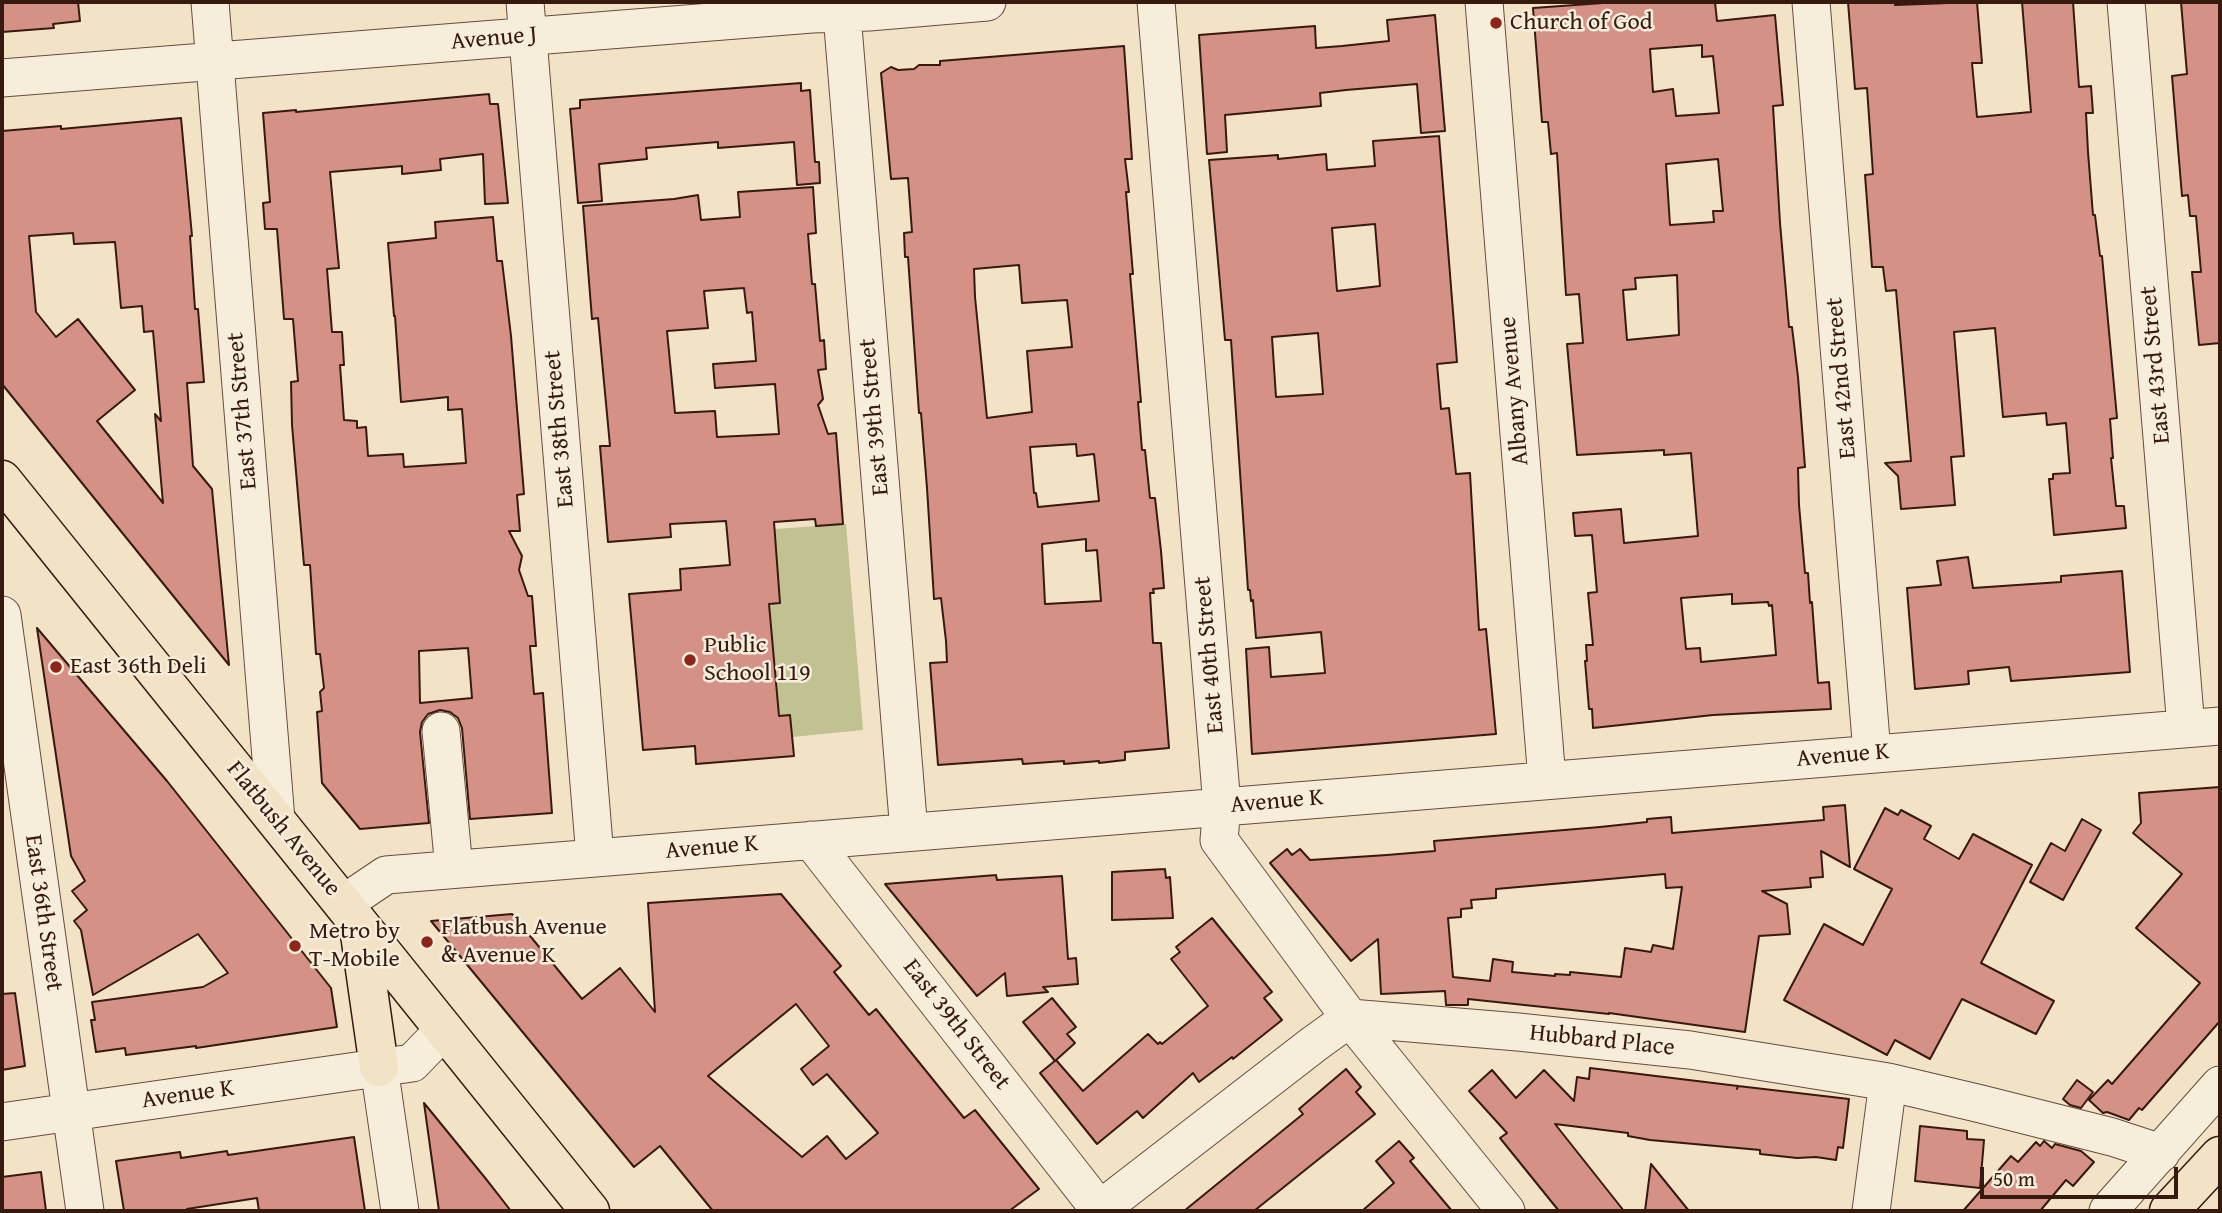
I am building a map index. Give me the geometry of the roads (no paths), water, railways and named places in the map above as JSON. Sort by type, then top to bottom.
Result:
[{"type":"main road","name":"Flatbush Avenue","points":[[2,480],[590,1211]]},
{"type":"main road","points":[[351,914],[379,1067]]},
{"type":"main road","points":[[2169,1211],[2220,1156]]},
{"type":"street","name":"East 37th Street","points":[[210,2],[276,820]]},
{"type":"street","name":"Avenue J","points":[[2,78],[214,61],[526,19],[841,7],[869,12],[987,2]]},
{"type":"street","name":"East 40th Street","points":[[1156,2],[1222,806],[1219,840],[1350,1018],[1506,1211]]},
{"type":"street","name":"Albany Avenue","points":[[1483,2],[1547,780]]},
{"type":"street","name":"East 42nd Street","points":[[1811,2],[1872,753]]},
{"type":"street","name":"East 43rd Street","points":[[2126,2],[2203,727]]},
{"type":"street","name":"East 39th Street","points":[[841,7],[909,832]]},
{"type":"street","name":"East 38th Street","points":[[526,19],[595,857]]},
{"type":"street","name":"East 36th Street","points":[[2,615],[85,1211]]},
{"type":"street","name":"Avenue K","points":[[351,914],[386,875],[2203,727]]},
{"type":"street","points":[[441,731],[454,869]]},
{"type":"street","name":"East 39th Street","points":[[811,840],[1099,1210]]},
{"type":"street","points":[[1099,1210],[1350,1018]]},
{"type":"street","name":"Hubbard Place","points":[[1350,1018],[1690,1050],[1888,1082],[2112,1137],[2161,1153]]},
{"type":"street","name":"Avenue K","points":[[2,1122],[412,1063],[444,1030]]},
{"type":"street","points":[[379,1067],[400,1211]]},
{"type":"street","points":[[1871,1211],[1888,1082]]},
{"type":"street","points":[[2108,1211],[2220,1084]]},
{"type":"place","name":"Church of God","points":[[1496,23]]},
{"type":"place","name":"Public School 119","points":[[690,660]]},
{"type":"place","name":"East 36th Deli","points":[[56,667]]},
{"type":"place","name":"Flatbush Avenue & Avenue K","points":[[427,942]]},
{"type":"place","name":"Metro by T-Mobile","points":[[295,946]]}]
